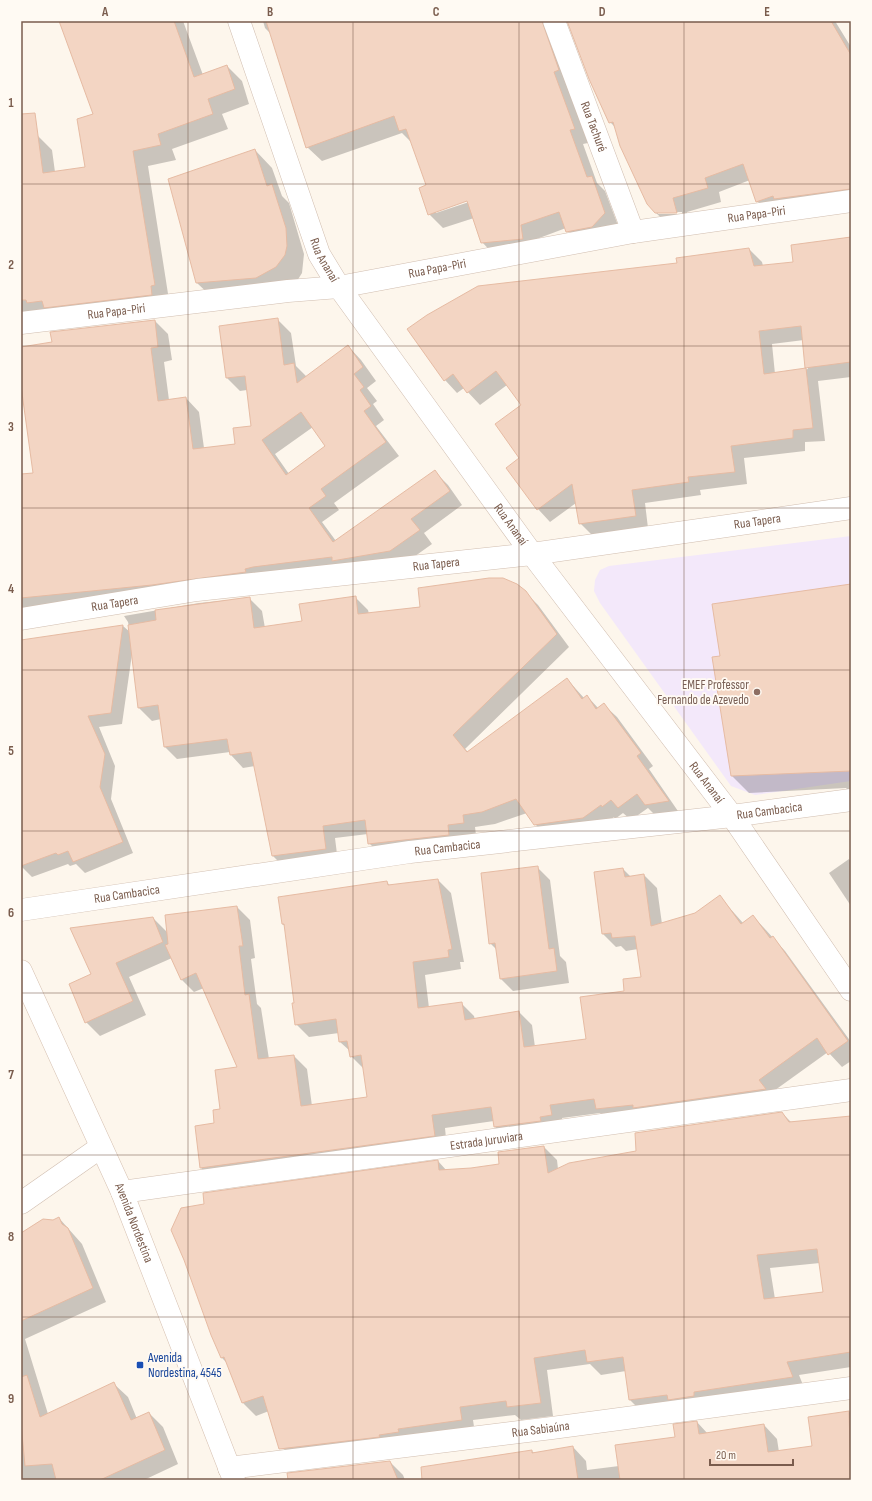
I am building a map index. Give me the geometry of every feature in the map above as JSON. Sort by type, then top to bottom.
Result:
[{"type":"street","name":"Rua Ananaí","points":[[239,21],[319,254],[339,287],[532,554],[732,816],[851,990]]},
{"type":"street","name":"Rua Tachuré","points":[[554,21],[633,232]]},
{"type":"street","name":"Rua Papa-Piri","points":[[21,323],[280,292],[339,287],[633,232],[851,201]]},
{"type":"street","name":"Rua Tapera","points":[[21,619],[197,590],[532,554],[851,508]]},
{"type":"street","name":"Rua Cambacica","points":[[21,910],[410,852],[732,816],[851,800]]},
{"type":"street","name":"Avenida Nordestina","points":[[21,971],[122,1192],[231,1474]]},
{"type":"street","name":"Estrada Juruviara","points":[[122,1192],[851,1090]]},
{"type":"street","points":[[21,1203],[101,1147]]},
{"type":"street","name":"Rua Sabiaúna","points":[[231,1474],[560,1427],[851,1388]]},
{"type":"shaded area","name":"EMEF Professor Fernando de Azevedo","points":[[851,536],[851,781],[755,795],[731,786],[600,603],[594,591],[595,580],[600,570],[609,566]]},
{"type":"building","points":[[59,21],[174,21],[194,77],[227,65],[235,89],[208,99],[213,114],[158,134],[161,145],[133,151],[155,285],[151,286],[152,295],[44,308],[42,301],[27,303],[26,300],[21,300],[21,114],[35,113],[43,173],[85,167],[77,119],[93,114]]},
{"type":"building","points":[[266,21],[542,21],[559,70],[554,72],[575,129],[570,130],[587,177],[592,176],[605,213],[592,227],[566,232],[559,212],[521,225],[523,239],[481,243],[467,201],[428,215],[419,188],[426,185],[406,129],[399,131],[394,116],[306,148]]},
{"type":"building","points":[[567,21],[831,21],[851,55],[851,189],[774,199],[773,196],[756,202],[743,164],[705,178],[708,188],[673,198],[677,213],[655,213],[647,204],[620,146],[613,122],[609,123],[589,79]]},
{"type":"building","points":[[255,149],[267,186],[272,184],[286,228],[287,246],[285,255],[276,267],[256,278],[196,283],[168,179]]},
{"type":"building","points":[[851,237],[851,362],[805,368],[801,326],[759,331],[764,374],[806,368],[813,428],[793,430],[793,438],[731,446],[735,472],[688,477],[689,482],[632,490],[636,516],[579,524],[572,484],[537,510],[506,468],[519,458],[495,424],[521,405],[496,371],[467,393],[453,374],[444,381],[407,329],[427,315],[478,286],[677,263],[676,258],[749,248],[754,266],[793,262],[791,245]]},
{"type":"building","points":[[278,318],[284,365],[294,363],[297,383],[348,345],[363,367],[354,374],[364,387],[360,390],[371,406],[364,411],[386,442],[321,489],[326,496],[309,508],[333,542],[435,470],[450,491],[411,519],[420,530],[390,551],[332,561],[332,557],[253,567],[245,569],[246,572],[152,585],[21,598],[21,474],[33,473],[21,386],[21,347],[52,342],[50,332],[155,320],[158,347],[151,348],[158,401],[186,397],[193,449],[235,444],[233,428],[251,426],[245,376],[226,378],[219,326]],"holes":[[[301,412],[325,446],[286,475],[262,440]]]},
{"type":"building","points":[[489,578],[503,578],[517,584],[526,591],[557,634],[453,735],[467,752],[567,678],[582,699],[587,695],[596,709],[604,703],[641,753],[637,756],[669,801],[645,805],[637,794],[618,808],[611,800],[602,807],[601,805],[583,818],[534,825],[516,799],[482,812],[463,815],[464,823],[448,825],[449,835],[368,844],[365,820],[323,826],[326,849],[272,856],[251,752],[230,755],[227,739],[164,747],[158,705],[138,708],[128,625],[156,620],[155,610],[250,597],[254,628],[302,621],[299,604],[356,596],[358,614],[420,607],[418,588]]},
{"type":"building","points":[[851,584],[851,771],[731,776],[712,657],[720,656],[712,604]]},
{"type":"building","points":[[123,625],[111,713],[88,716],[105,754],[100,787],[123,842],[73,862],[68,851],[58,855],[56,853],[21,866],[21,640]]},
{"type":"building","points":[[538,866],[549,949],[554,948],[557,971],[500,979],[495,943],[489,944],[481,873]]},
{"type":"building","points":[[623,868],[625,877],[644,874],[651,926],[695,913],[720,895],[741,924],[753,915],[770,938],[773,936],[848,1041],[828,1055],[817,1038],[759,1080],[766,1089],[633,1108],[633,1105],[596,1109],[594,1099],[550,1105],[552,1115],[540,1117],[541,1121],[494,1127],[491,1107],[432,1115],[435,1136],[200,1168],[195,1126],[214,1123],[213,1110],[220,1109],[215,1070],[237,1067],[196,973],[181,980],[165,945],[168,944],[165,915],[237,906],[243,946],[239,946],[245,995],[249,994],[258,1059],[294,1055],[301,1106],[367,1097],[361,1055],[350,1057],[347,1041],[339,1042],[336,1019],[295,1025],[292,1003],[294,1003],[284,924],[282,924],[278,897],[387,881],[388,885],[438,879],[452,949],[448,950],[449,957],[413,962],[418,1008],[462,1002],[465,1020],[519,1011],[524,1047],[586,1039],[580,997],[624,991],[623,979],[641,977],[635,936],[612,938],[611,933],[602,934],[594,872]]},
{"type":"building","points":[[153,917],[163,942],[116,963],[133,1001],[85,1023],[69,984],[91,974],[70,928]]},
{"type":"building","points":[[782,1112],[789,1122],[851,1116],[851,1352],[787,1362],[793,1377],[694,1392],[694,1396],[668,1400],[667,1395],[629,1400],[623,1357],[587,1362],[585,1350],[534,1358],[541,1403],[507,1407],[506,1401],[460,1407],[462,1420],[398,1429],[399,1432],[379,1435],[380,1437],[279,1449],[263,1396],[242,1403],[224,1357],[221,1358],[211,1335],[184,1260],[171,1230],[181,1208],[204,1204],[203,1193],[438,1160],[439,1170],[471,1168],[499,1164],[498,1152],[544,1146],[548,1173],[569,1163],[636,1151],[635,1133]],"holes":[[[817,1249],[823,1292],[764,1299],[757,1255]]]},
{"type":"building","points":[[59,1217],[62,1224],[68,1228],[93,1288],[21,1321],[21,1233],[43,1219],[53,1220]]},
{"type":"building","points":[[27,1375],[40,1417],[114,1382],[131,1420],[149,1412],[165,1450],[100,1480],[56,1480],[52,1464],[25,1466],[21,1423],[21,1377]]},
{"type":"building","points":[[849,1411],[851,1480],[620,1480],[615,1445],[675,1437],[673,1424],[697,1421],[699,1434],[764,1424],[768,1452],[812,1446],[808,1417]]},
{"type":"building","points":[[573,1446],[578,1480],[422,1480],[421,1467],[532,1450],[532,1453]]},
{"type":"building","points":[[390,1461],[398,1480],[288,1480],[287,1473]]},
{"type":"place","name":"EMEF Professor Fernando de Azevedo","points":[[757,692]]},
{"type":"place","name":"Avenida Nordestina, 4545","points":[[140,1365]]}]
